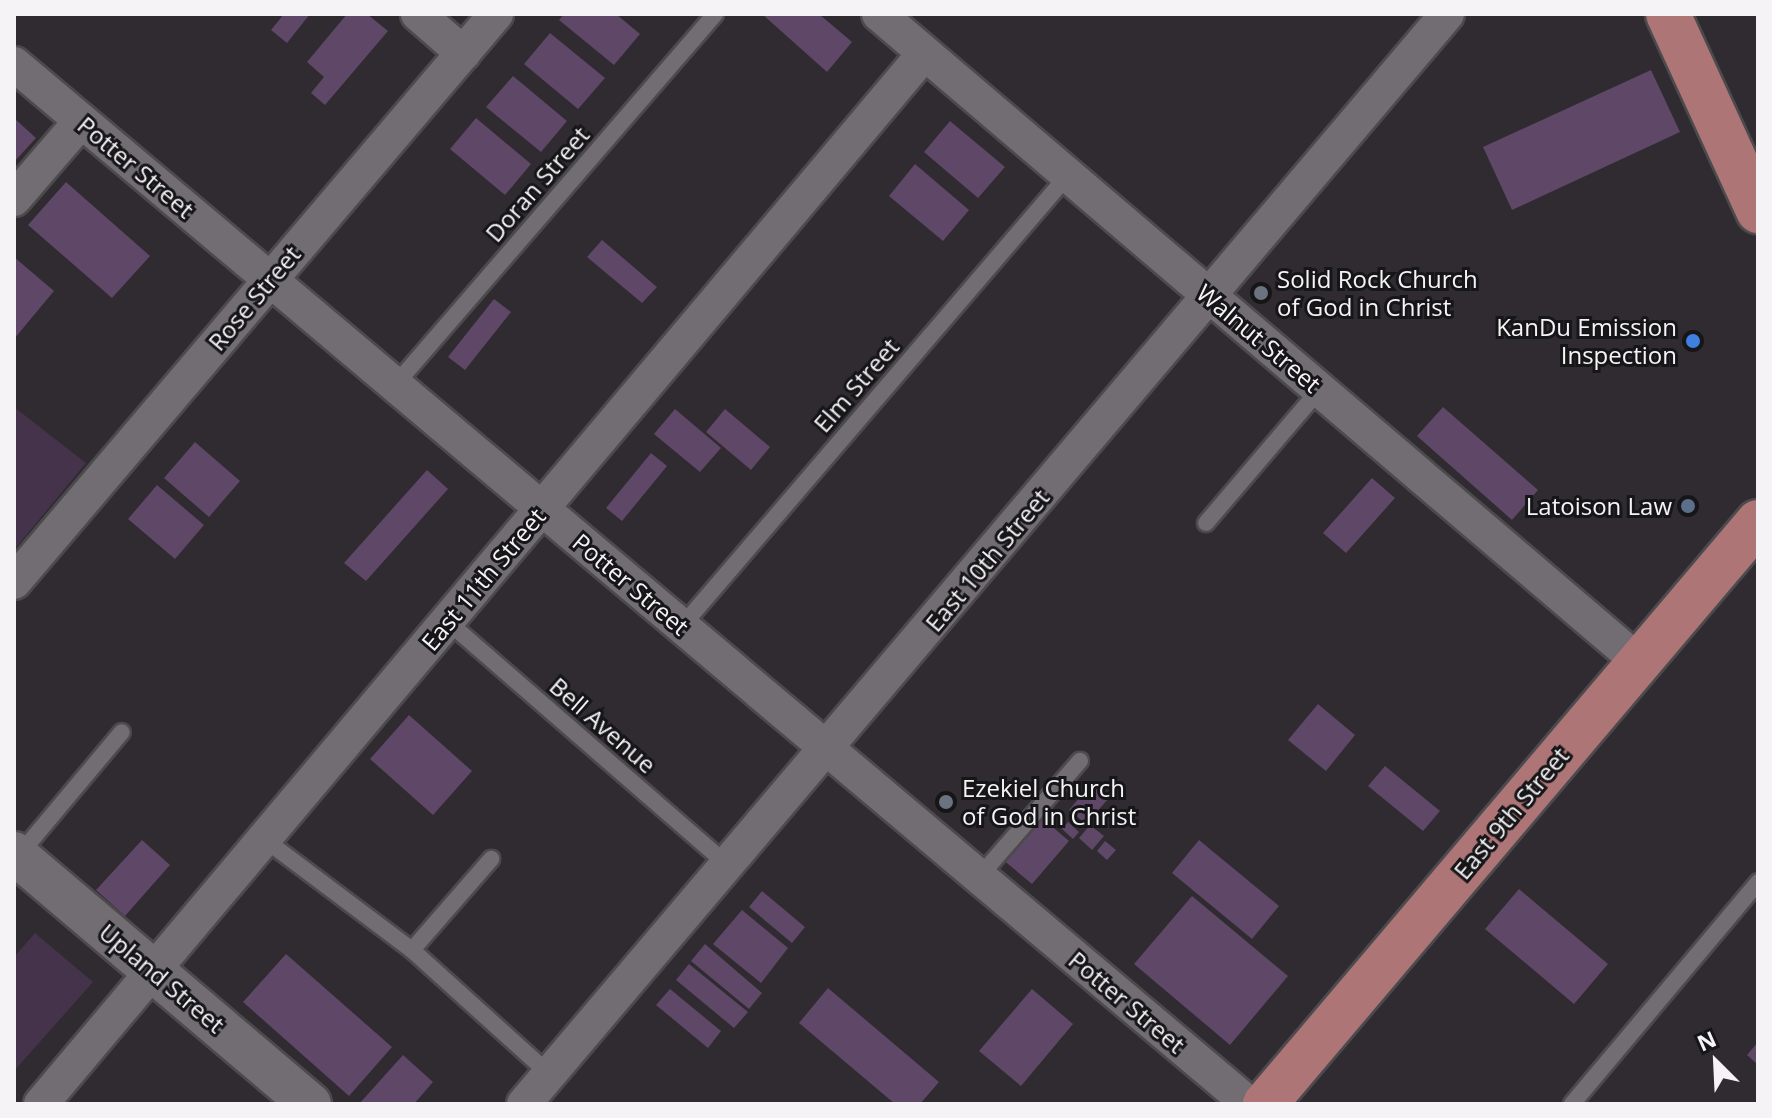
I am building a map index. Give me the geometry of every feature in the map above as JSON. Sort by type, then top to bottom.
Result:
[{"type":"main road","points":[[1668,14],[1758,211]]},
{"type":"main road","name":"East 9th Street","points":[[1265,1104],[1758,522]]},
{"type":"street","points":[[418,14],[463,53]]},
{"type":"street","name":"Rose Street","points":[[14,582],[496,14]]},
{"type":"street","name":"Walnut Street","points":[[879,14],[1639,662]]},
{"type":"street","name":"East 10th Street","points":[[540,1093],[728,865],[1447,14]]},
{"type":"street","name":"East 11th Street","points":[[41,1104],[924,54]]},
{"type":"street","name":"Potter Street","points":[[14,64],[1249,1104]]},
{"type":"street","points":[[14,199],[81,121]]},
{"type":"street","name":"Upland Street","points":[[16,855],[154,971],[295,1099]]},
{"type":"lane","name":"Doran Street","points":[[395,385],[715,14]]},
{"type":"lane","name":"Elm Street","points":[[682,626],[1068,175]]},
{"type":"lane","points":[[1206,523],[1320,389]]},
{"type":"lane","name":"Bell Avenue","points":[[447,621],[728,865]]},
{"type":"lane","points":[[16,855],[122,732]]},
{"type":"lane","points":[[979,877],[1080,761]]},
{"type":"lane","points":[[264,839],[412,950],[540,1093]]},
{"type":"lane","points":[[412,950],[491,859]]},
{"type":"lane","points":[[1572,1104],[1758,882]]},
{"type":"shaded area","points":[[14,407],[86,463],[14,550]]},
{"type":"shaded area","points":[[35,933],[93,982],[14,1071],[14,957]]},
{"type":"building","points":[[284,14],[310,14],[287,43],[271,30]]},
{"type":"building","points":[[347,14],[367,14],[388,31],[325,105],[311,93],[324,77],[307,62]]},
{"type":"building","points":[[564,14],[616,14],[640,34],[614,65],[559,20]]},
{"type":"building","points":[[762,14],[819,14],[852,42],[827,72]]},
{"type":"building","points":[[550,33],[605,78],[578,109],[524,64]]},
{"type":"building","points":[[1651,70],[1680,132],[1512,210],[1483,147]]},
{"type":"building","points":[[513,76],[567,121],[541,152],[486,107]]},
{"type":"building","points":[[14,118],[36,138],[14,162]]},
{"type":"building","points":[[476,118],[531,164],[505,195],[450,149]]},
{"type":"building","points":[[950,121],[1005,167],[978,198],[924,152]]},
{"type":"building","points":[[915,164],[969,210],[943,241],[889,196]]},
{"type":"building","points":[[66,182],[150,256],[112,298],[28,225]]},
{"type":"building","points":[[602,240],[657,287],[642,303],[587,257]]},
{"type":"building","points":[[14,257],[54,291],[14,339]]},
{"type":"building","points":[[494,299],[511,312],[465,370],[448,357]]},
{"type":"building","points":[[1443,407],[1538,490],[1512,520],[1417,436]]},
{"type":"building","points":[[675,409],[721,448],[700,472],[654,434]]},
{"type":"building","points":[[725,409],[770,447],[751,470],[706,432]]},
{"type":"building","points":[[195,442],[240,481],[209,517],[164,478]]},
{"type":"building","points":[[651,453],[667,466],[622,521],[606,508]]},
{"type":"building","points":[[427,470],[448,489],[366,581],[344,563]]},
{"type":"building","points":[[1372,478],[1395,498],[1346,553],[1323,533]]},
{"type":"building","points":[[157,485],[204,525],[175,559],[128,519]]},
{"type":"building","points":[[1318,704],[1355,735],[1326,771],[1288,740]]},
{"type":"building","points":[[409,715],[472,771],[433,815],[370,759]]},
{"type":"building","points":[[1385,766],[1440,811],[1423,831],[1368,786]]},
{"type":"building","points":[[1091,784],[1109,798],[1086,824],[1069,810]]},
{"type":"building","points":[[1048,804],[1057,812],[1048,823],[1069,841],[1032,884],[1002,859]]},
{"type":"building","points":[[1068,822],[1079,832],[1073,839],[1062,829]]},
{"type":"building","points":[[1090,825],[1104,836],[1092,850],[1079,838]]},
{"type":"building","points":[[142,840],[170,865],[125,916],[96,890]]},
{"type":"building","points":[[1199,840],[1279,906],[1252,939],[1172,873]]},
{"type":"building","points":[[1105,841],[1116,850],[1107,860],[1097,851]]},
{"type":"building","points":[[1519,889],[1608,964],[1574,1004],[1485,929]]},
{"type":"building","points":[[762,891],[805,927],[792,943],[749,907]]},
{"type":"building","points":[[1192,896],[1288,976],[1230,1045],[1134,964]]},
{"type":"building","points":[[742,910],[788,948],[761,983],[713,944]]},
{"type":"building","points":[[705,944],[762,993],[749,1009],[691,961]]},
{"type":"building","points":[[286,954],[392,1047],[349,1096],[243,1002]]},
{"type":"building","points":[[689,964],[748,1012],[734,1028],[676,980]]},
{"type":"building","points":[[828,988],[939,1082],[920,1104],[895,1104],[799,1023]]},
{"type":"building","points":[[670,989],[721,1031],[708,1048],[656,1005]]},
{"type":"building","points":[[1032,989],[1073,1024],[1021,1086],[979,1051]]},
{"type":"building","points":[[1758,1042],[1758,1065],[1747,1055]]},
{"type":"building","points":[[403,1055],[433,1082],[414,1104],[359,1104]]},
{"type":"place","name":"Solid Rock Church of God in Christ","points":[[1261,293]]},
{"type":"place","name":"KanDu Emission Inspection","points":[[1693,341]]},
{"type":"place","name":"Latoison Law","points":[[1688,506]]},
{"type":"place","name":"Ezekiel Church of God in Christ","points":[[946,802]]}]
